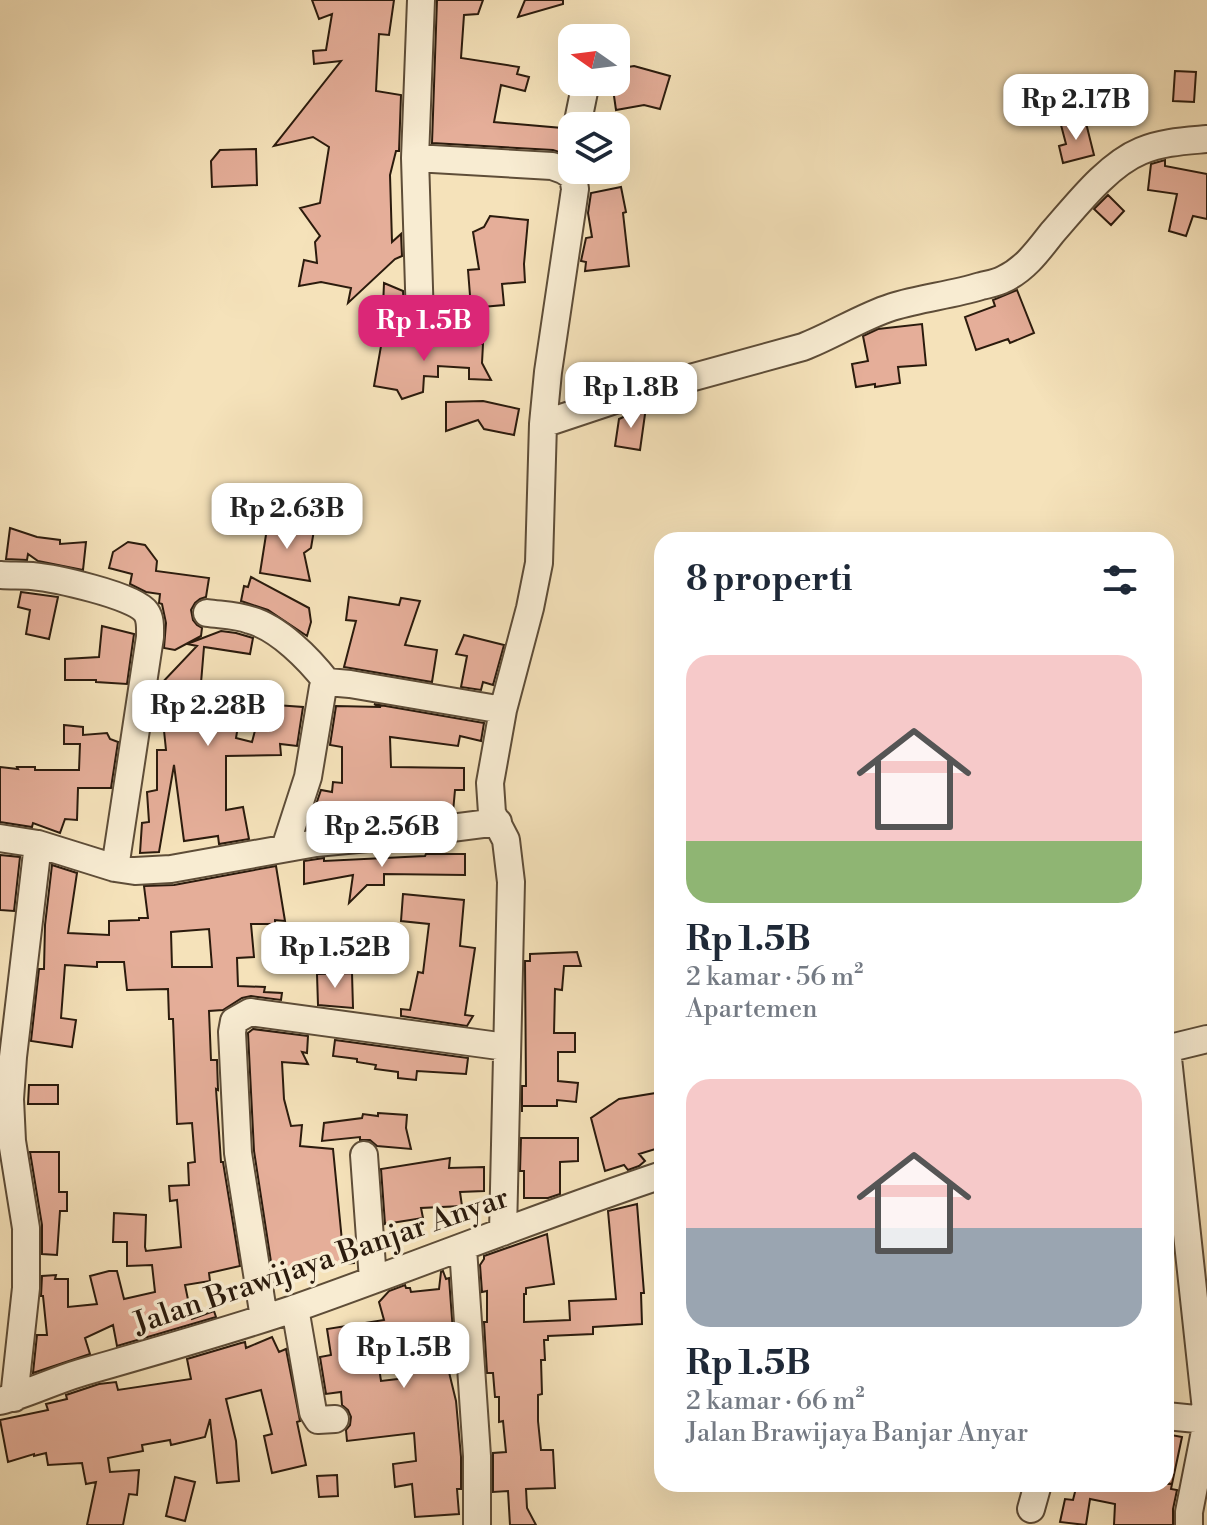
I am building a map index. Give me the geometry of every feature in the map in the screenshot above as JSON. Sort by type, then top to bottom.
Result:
[{"type":"street","points":[[420,320],[415,158],[421,0]]},
{"type":"street","points":[[543,424],[639,392],[803,347],[894,307],[1002,281],[1028,263],[1072,210],[1118,166],[1140,151],[1170,142],[1207,139]]},
{"type":"street","points":[[415,158],[558,168]]},
{"type":"street","points":[[503,1232],[511,882],[506,840],[492,813],[490,783],[503,710],[539,563],[543,424],[574,184]]},
{"type":"street","points":[[0,575],[32,576],[102,591],[132,602],[146,612],[150,622],[115,868]]},
{"type":"street","points":[[207,613],[252,620],[270,630],[298,650],[327,682],[503,710]]},
{"type":"street","points":[[285,848],[308,777],[322,690],[327,682]]},
{"type":"street","points":[[0,838],[38,844],[115,868],[135,871],[171,869],[316,843],[498,822]]},
{"type":"street","points":[[7,1399],[26,1288],[26,1228],[12,1141],[10,1099],[38,844]]},
{"type":"street","points":[[264,1318],[238,1153],[234,1021],[250,1012],[506,1047]]},
{"type":"street","points":[[1174,1047],[1207,1039]]},
{"type":"street","points":[[1174,1114],[1207,1420],[1195,1517]]},
{"type":"street","points":[[364,1155],[373,1280]]},
{"type":"street","name":"Jalan Brawijaya Banjar Anyar","points":[[7,1399],[77,1374],[169,1349],[295,1308],[654,1178]]},
{"type":"street","points":[[463,1248],[477,1456],[477,1525]]},
{"type":"street","points":[[295,1308],[313,1412],[318,1420],[335,1419]]},
{"type":"street","points":[[1174,1417],[1207,1420]]},
{"type":"building","points":[[312,0],[394,0],[389,35],[379,34],[376,91],[401,95],[399,151],[396,151],[390,175],[392,242],[401,234],[402,256],[348,303],[351,288],[321,282],[299,286],[304,260],[317,263],[315,242],[320,236],[300,208],[320,203],[329,147],[313,137],[274,146],[341,61],[314,64],[313,51],[326,50],[332,14],[319,19]]},
{"type":"building","points":[[437,0],[483,0],[478,14],[464,15],[461,58],[519,67],[517,74],[529,77],[525,91],[501,85],[494,122],[558,128],[558,152],[432,143]]},
{"type":"building","points":[[525,0],[563,0],[563,4],[518,17]]},
{"type":"building","points":[[630,67],[670,76],[660,109],[644,105],[616,110],[614,96],[630,96]]},
{"type":"building","points":[[1175,71],[1196,72],[1194,102],[1173,101]]},
{"type":"building","points":[[1085,119],[1094,155],[1063,163],[1059,146],[1066,144],[1061,125]]},
{"type":"building","points":[[256,149],[257,185],[212,187],[211,161],[220,150]]},
{"type":"building","points":[[1165,160],[1165,166],[1207,174],[1207,219],[1193,216],[1186,236],[1169,231],[1177,194],[1148,190],[1151,164]]},
{"type":"building","points":[[621,187],[626,212],[623,213],[629,266],[585,271],[586,262],[581,261],[586,238],[592,237],[588,213],[591,193]]},
{"type":"building","points":[[1108,195],[1124,211],[1111,225],[1094,209]]},
{"type":"building","points":[[490,216],[528,220],[525,282],[502,284],[504,305],[471,308],[468,270],[479,269],[473,232],[484,227]]},
{"type":"building","points":[[384,283],[403,291],[404,307],[383,307]]},
{"type":"building","points":[[1017,290],[1034,333],[1010,343],[1008,339],[976,350],[965,317],[995,306],[993,300]]},
{"type":"building","points":[[922,324],[926,365],[898,367],[900,383],[856,387],[852,364],[868,361],[863,336],[878,329]]},
{"type":"building","points":[[394,337],[483,344],[482,363],[491,380],[469,379],[469,368],[438,366],[438,377],[424,376],[423,392],[402,399],[397,390],[374,386],[381,346]]},
{"type":"building","points":[[483,401],[519,409],[514,435],[484,429],[478,420],[446,431],[446,402]]},
{"type":"building","points":[[646,407],[640,450],[615,446],[619,419]]},
{"type":"building","points":[[268,522],[314,530],[311,548],[304,553],[310,581],[260,573]]},
{"type":"building","points":[[10,528],[37,537],[60,540],[60,544],[86,542],[83,570],[38,561],[28,554],[27,560],[6,559]]},
{"type":"building","points":[[128,542],[145,545],[157,561],[156,571],[209,578],[206,597],[195,603],[191,610],[193,620],[202,628],[201,636],[175,650],[164,648],[166,623],[162,604],[159,603],[160,594],[146,592],[130,584],[132,574],[109,568],[113,552]]},
{"type":"building","points":[[251,577],[309,608],[311,622],[307,636],[268,610],[241,601],[244,586],[248,587]]},
{"type":"building","points":[[21,592],[58,597],[49,639],[26,634],[30,610],[18,607]]},
{"type":"building","points":[[349,597],[399,605],[401,598],[420,601],[405,645],[437,650],[432,682],[344,667],[356,621],[346,620]]},
{"type":"building","points":[[102,626],[134,634],[127,684],[65,680],[65,659],[99,657]]},
{"type":"building","points":[[221,631],[253,638],[250,654],[204,647],[200,695],[222,686],[223,690],[236,692],[235,701],[242,702],[236,738],[252,742],[262,704],[303,707],[297,746],[280,744],[281,755],[226,756],[226,810],[243,807],[249,839],[219,844],[218,836],[184,841],[174,765],[159,852],[140,853],[142,823],[149,822],[147,792],[157,790],[157,750],[166,750],[163,721],[154,720],[159,686],[197,646],[187,644]]},
{"type":"building","points":[[464,635],[504,645],[493,685],[483,682],[481,690],[461,687],[467,656],[456,654]]},
{"type":"building","points":[[374,704],[484,723],[481,741],[460,736],[458,746],[390,737],[391,767],[464,768],[464,790],[455,790],[453,812],[308,828],[321,790],[332,792],[333,782],[342,783],[342,747],[330,745],[336,706],[381,707]]},
{"type":"building","points":[[64,725],[83,727],[83,735],[107,733],[110,739],[118,742],[111,788],[78,788],[77,820],[65,819],[60,833],[33,823],[32,827],[0,822],[0,767],[79,770],[80,744],[64,744]]},
{"type":"building","points":[[465,854],[465,875],[384,874],[384,885],[367,885],[349,903],[353,875],[304,884],[304,861]]},
{"type":"building","points":[[0,855],[20,857],[14,911],[0,910]]},
{"type":"building","points":[[52,865],[77,873],[68,933],[109,935],[109,921],[148,918],[144,886],[174,885],[276,866],[285,921],[251,924],[254,957],[237,958],[238,986],[265,987],[264,992],[282,993],[281,1000],[251,996],[223,1010],[209,1011],[211,1060],[217,1060],[221,1162],[240,1266],[209,1273],[210,1281],[185,1285],[192,1319],[214,1311],[216,1317],[117,1346],[113,1325],[85,1338],[90,1354],[33,1373],[37,1335],[47,1335],[41,1296],[42,1276],[56,1275],[55,1279],[68,1279],[68,1307],[97,1304],[90,1276],[109,1271],[117,1271],[124,1299],[155,1292],[152,1265],[127,1266],[127,1242],[113,1242],[114,1213],[146,1215],[146,1251],[181,1247],[177,1200],[170,1201],[169,1186],[189,1185],[188,1163],[195,1162],[192,1123],[177,1124],[173,1019],[169,1019],[168,989],[127,990],[124,962],[97,962],[97,967],[65,965],[61,1018],[76,1020],[72,1047],[31,1041],[39,969],[44,969]],"holes":[[[209,929],[212,967],[172,967],[171,932]]]},
{"type":"building","points":[[403,894],[464,900],[460,946],[475,948],[465,1015],[473,1016],[467,1026],[401,1016],[401,1009],[410,1010],[418,972],[423,973],[429,924],[401,921]]},
{"type":"building","points":[[577,952],[581,966],[564,966],[562,990],[555,989],[554,1033],[575,1033],[575,1052],[558,1052],[558,1081],[578,1083],[576,1102],[557,1100],[557,1106],[522,1106],[522,1086],[526,1086],[525,961],[530,961],[530,954]]},
{"type":"building","points":[[352,973],[353,1008],[318,1005],[317,974]]},
{"type":"building","points":[[253,1029],[308,1036],[307,1053],[302,1052],[308,1064],[282,1062],[284,1099],[291,1126],[302,1125],[300,1146],[333,1149],[342,1241],[353,1241],[354,1263],[283,1268],[283,1274],[273,1275],[254,1151],[248,1033]]},
{"type":"building","points":[[335,1040],[468,1058],[466,1074],[417,1071],[416,1080],[398,1078],[398,1072],[375,1069],[376,1065],[357,1062],[357,1059],[333,1056]]},
{"type":"building","points":[[29,1085],[58,1085],[58,1104],[28,1104]]},
{"type":"building","points":[[654,1093],[654,1149],[639,1154],[645,1161],[639,1166],[628,1170],[624,1165],[605,1171],[591,1118],[619,1099]]},
{"type":"building","points":[[378,1113],[407,1115],[406,1128],[411,1149],[377,1146],[370,1140],[360,1140],[360,1137],[322,1141],[324,1123],[362,1118],[363,1114],[378,1116]]},
{"type":"building","points":[[521,1138],[578,1138],[578,1161],[560,1162],[560,1194],[548,1198],[524,1198],[524,1171],[520,1171]]},
{"type":"building","points":[[30,1152],[59,1152],[59,1192],[67,1192],[67,1211],[60,1211],[57,1255],[42,1254],[42,1225]]},
{"type":"building","points":[[450,1158],[449,1168],[484,1167],[484,1191],[460,1192],[462,1206],[421,1208],[423,1218],[385,1224],[381,1169]]},
{"type":"building","points":[[637,1204],[644,1293],[641,1293],[642,1324],[593,1327],[593,1334],[548,1336],[548,1340],[544,1340],[545,1360],[541,1360],[542,1394],[538,1395],[538,1421],[541,1450],[553,1450],[555,1488],[526,1489],[527,1508],[536,1525],[510,1525],[508,1491],[493,1492],[493,1453],[506,1452],[503,1421],[499,1422],[499,1397],[495,1397],[493,1373],[487,1373],[484,1322],[487,1322],[487,1291],[482,1292],[480,1265],[484,1256],[547,1234],[554,1284],[526,1288],[524,1322],[570,1320],[569,1301],[616,1299],[608,1211]]},
{"type":"building","points":[[441,1272],[446,1279],[449,1278],[453,1332],[448,1332],[452,1367],[448,1368],[456,1401],[461,1457],[461,1489],[457,1489],[459,1514],[415,1517],[412,1484],[395,1487],[393,1464],[416,1461],[414,1433],[347,1441],[346,1430],[351,1417],[342,1405],[341,1392],[326,1394],[320,1357],[331,1355],[327,1329],[384,1320],[379,1302],[389,1291],[405,1285],[411,1292],[439,1289]],"holes":[[[403,1350],[406,1378],[381,1381],[377,1354]]]},
{"type":"building","points":[[272,1337],[279,1352],[286,1349],[306,1465],[272,1473],[264,1436],[272,1434],[261,1390],[226,1399],[236,1441],[239,1481],[217,1483],[210,1419],[205,1437],[171,1445],[170,1440],[142,1445],[143,1451],[108,1458],[110,1472],[139,1470],[137,1495],[129,1494],[123,1525],[87,1525],[96,1482],[86,1484],[82,1463],[48,1465],[46,1453],[8,1462],[0,1420],[48,1410],[46,1404],[67,1399],[66,1395],[99,1384],[116,1382],[118,1390],[191,1379],[187,1359],[245,1342],[246,1348]]},
{"type":"building","points":[[1174,1436],[1182,1437],[1174,1475]]},
{"type":"building","points":[[337,1475],[338,1496],[319,1497],[317,1476]]},
{"type":"building","points":[[175,1477],[195,1482],[185,1521],[166,1516]]},
{"type":"building","points":[[1177,1490],[1173,1525],[1114,1525],[1115,1504],[1090,1499],[1086,1525],[1060,1522],[1065,1499],[1073,1500],[1075,1492]]}]
